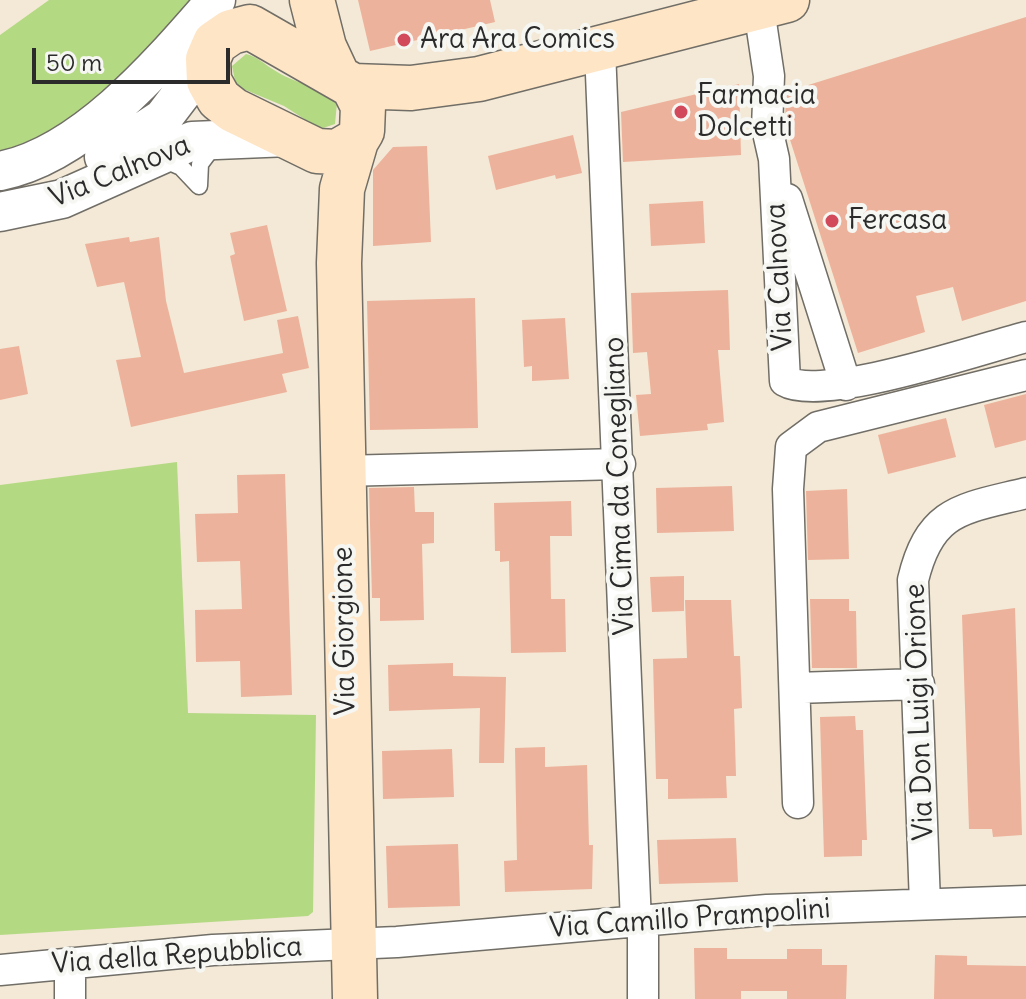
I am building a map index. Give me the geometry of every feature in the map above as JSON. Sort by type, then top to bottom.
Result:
[{"type":"main road","points":[[208,59],[215,43],[231,32],[250,27],[287,0]]},
{"type":"main road","points":[[312,0],[324,47],[363,106],[359,136]]},
{"type":"main road","name":"Via Calnova","points":[[346,81],[411,88],[479,79],[773,4]]},
{"type":"main road","points":[[250,27],[346,81]]},
{"type":"main road","name":"Via Calnova","points":[[208,59],[209,81],[219,99],[233,110],[326,153],[337,152],[415,102],[479,79]]},
{"type":"main road","name":"Via Giorgione","points":[[355,999],[341,471],[339,263],[342,189],[359,136]]},
{"type":"main road","name":"Via Giorgione","points":[[295,140],[325,192],[339,263]]},
{"type":"street","points":[[0,171],[54,151],[99,119],[216,0]]},
{"type":"street","name":"Via Calnova","points":[[773,4],[767,128],[774,159],[846,385]]},
{"type":"street","name":"Via Cima da Conegliano","points":[[600,50],[643,999]]},
{"type":"street","name":"Via Calnova","points":[[0,190],[62,174],[120,149],[163,118],[208,59]]},
{"type":"street","name":"Via Calnova","points":[[0,212],[62,199],[192,141],[222,138],[295,140]]},
{"type":"street","name":"Via Calnova","points":[[774,159],[785,381],[795,387],[846,385],[1026,337]]},
{"type":"street","points":[[798,803],[788,489],[791,447],[818,427],[1026,375]]},
{"type":"street","points":[[341,471],[620,464]]},
{"type":"street","name":"Via Don Luigi Orione","points":[[925,904],[913,580],[921,548],[938,525],[963,508],[1026,493]]},
{"type":"street","points":[[796,688],[919,684]]},
{"type":"street","name":"Via Camillo Prampolini","points":[[355,943],[767,910],[1026,901]]},
{"type":"street","name":"Via della Repubblica","points":[[0,970],[213,950],[355,943]]},
{"type":"street","points":[[70,963],[70,999]]},
{"type":"green space","points":[[49,0],[194,0],[107,96],[74,124],[0,154],[0,35]]},
{"type":"green space","points":[[246,54],[330,97],[337,103],[335,124],[320,129],[284,106],[236,86],[232,66]]},
{"type":"green space","points":[[177,462],[188,713],[316,715],[313,912],[308,916],[0,935],[0,485]]},
{"type":"building","points":[[358,0],[490,0],[495,22],[370,51]]},
{"type":"building","points":[[1026,17],[1026,301],[962,321],[953,287],[916,296],[925,332],[858,353],[785,124],[786,92]]},
{"type":"building","points":[[739,84],[741,155],[623,162],[621,112]]},
{"type":"building","points":[[573,135],[582,173],[556,179],[555,175],[496,190],[488,156]]},
{"type":"building","points":[[427,146],[431,242],[373,246],[373,170],[393,147]]},
{"type":"building","points":[[703,201],[705,243],[651,246],[649,204]]},
{"type":"building","points":[[267,225],[287,311],[244,321],[230,256],[235,254],[230,233]]},
{"type":"building","points":[[129,237],[130,242],[159,237],[166,301],[184,373],[283,353],[277,320],[298,316],[309,368],[282,374],[287,392],[131,427],[116,360],[141,357],[124,282],[97,287],[85,244]]},
{"type":"building","points":[[728,290],[730,350],[718,350],[724,422],[707,424],[708,430],[640,436],[636,395],[651,394],[647,352],[633,353],[631,293]]},
{"type":"building","points":[[475,298],[478,428],[370,430],[367,301]]},
{"type":"building","points":[[565,318],[569,379],[532,381],[532,366],[524,367],[522,320]]},
{"type":"building","points":[[19,346],[28,394],[0,400],[0,349]]},
{"type":"building","points":[[1026,394],[1026,440],[995,448],[984,405]]},
{"type":"building","points":[[946,418],[956,457],[888,474],[878,435]]},
{"type":"building","points":[[285,474],[292,695],[241,697],[240,661],[196,662],[195,610],[242,609],[240,561],[197,562],[195,514],[238,513],[237,475]]},
{"type":"building","points":[[732,486],[734,531],[657,533],[656,488]]},
{"type":"building","points":[[414,487],[415,512],[434,512],[434,543],[422,544],[424,620],[380,621],[380,598],[372,598],[369,488]]},
{"type":"building","points":[[847,489],[849,559],[808,560],[806,491]]},
{"type":"building","points":[[571,501],[572,536],[550,536],[551,599],[565,599],[566,652],[511,653],[509,561],[500,562],[500,551],[495,551],[494,503]]},
{"type":"building","points":[[684,576],[684,611],[652,612],[650,577]]},
{"type":"building","points":[[810,599],[849,599],[849,611],[856,611],[857,668],[812,668]]},
{"type":"building","points":[[685,600],[731,600],[734,656],[740,656],[742,708],[734,709],[736,776],[726,776],[727,798],[668,799],[668,779],[656,779],[653,659],[687,658]]},
{"type":"building","points":[[1015,608],[1022,835],[993,837],[992,829],[969,829],[962,615]]},
{"type":"building","points":[[453,663],[453,676],[506,677],[504,763],[479,763],[480,708],[389,711],[388,665]]},
{"type":"building","points":[[855,716],[856,730],[863,730],[867,840],[862,840],[862,856],[824,857],[820,717]]},
{"type":"building","points":[[545,747],[545,767],[587,765],[589,845],[593,845],[592,889],[505,892],[504,861],[517,860],[515,748]]},
{"type":"building","points":[[452,749],[454,797],[383,799],[382,751]]},
{"type":"building","points":[[736,838],[738,882],[659,884],[657,840]]},
{"type":"building","points":[[458,844],[460,906],[388,908],[386,846]]},
{"type":"building","points":[[694,948],[727,948],[727,959],[787,959],[787,949],[822,949],[822,965],[847,965],[846,999],[787,999],[787,991],[741,991],[741,999],[695,999]]},
{"type":"building","points":[[935,955],[967,956],[967,965],[1026,966],[1026,999],[934,999]]},
{"type":"place","name":"Ara Ara Comics","points":[[404,40]]},
{"type":"place","name":"Farmacia Dolcetti","points":[[681,112]]},
{"type":"place","name":"Fercasa","points":[[832,221]]}]
